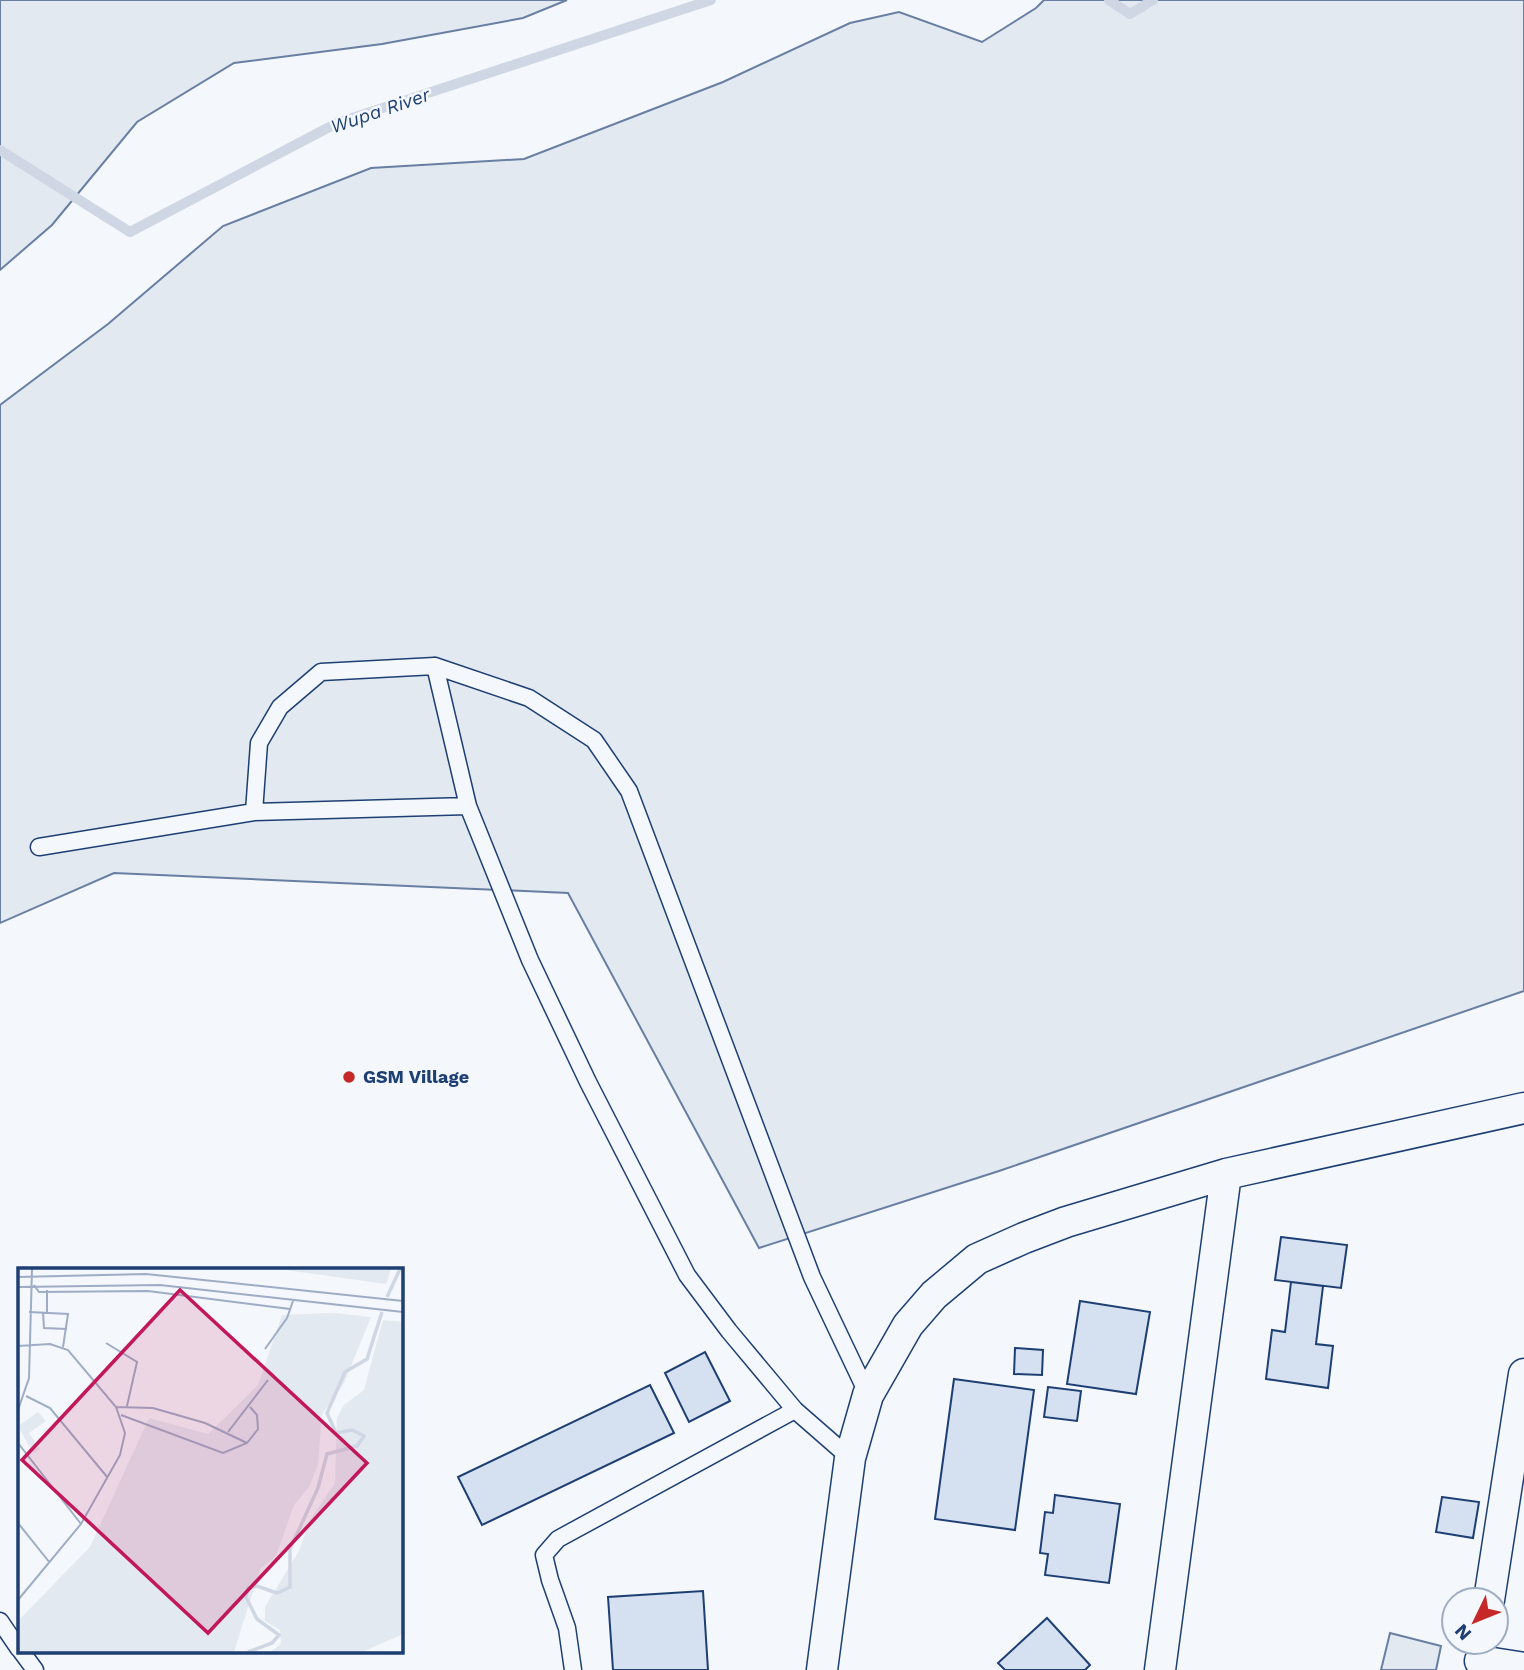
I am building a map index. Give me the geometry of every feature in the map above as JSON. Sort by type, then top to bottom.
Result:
[{"type":"street","points":[[822,1670],[850,1458],[868,1395],[908,1325],[934,1295],[977,1259],[1066,1222],[1226,1174],[1524,1108]]},
{"type":"street","points":[[1160,1670],[1226,1174]]},
{"type":"street","points":[[1491,1586],[1524,1374]]},
{"type":"street","points":[[1480,1658],[1524,1668]]},
{"type":"lane","points":[[435,666],[468,806],[530,960],[588,1082],[687,1275],[729,1331],[795,1409],[850,1458]]},
{"type":"lane","points":[[254,812],[259,743],[280,707],[321,672],[435,666],[529,698],[594,740],[629,791],[812,1277],[868,1395]]},
{"type":"lane","points":[[39,848],[254,812],[468,806]]},
{"type":"lane","points":[[573,1670],[567,1628],[544,1555],[558,1539],[795,1409]]},
{"type":"lane","points":[[0,1622],[18,1647]]},
{"type":"lane","points":[[22,1652],[35,1670]]},
{"type":"shaded area","points":[[0,0],[567,0],[523,18],[382,44],[234,63],[137,122],[52,225],[0,270]]},
{"type":"shaded area","points":[[1044,0],[1524,0],[1524,991],[999,1171],[759,1248],[568,893],[114,873],[0,923],[0,405],[108,324],[223,226],[371,168],[524,159],[723,82],[850,23],[899,12],[982,42],[1036,8]]},
{"type":"shaded area","points":[[1390,1633],[1440,1646],[1436,1670],[1381,1670]]},
{"type":"building","points":[[1281,1237],[1347,1245],[1341,1288],[1275,1280]]},
{"type":"building","points":[[1291,1282],[1323,1286],[1316,1344],[1333,1346],[1328,1388],[1266,1379],[1272,1330],[1285,1332]]},
{"type":"building","points":[[1080,1301],[1150,1312],[1136,1394],[1067,1384]]},
{"type":"building","points":[[1015,1348],[1043,1350],[1042,1375],[1014,1374]]},
{"type":"building","points":[[705,1352],[730,1401],[689,1422],[665,1373]]},
{"type":"building","points":[[954,1379],[1034,1390],[1015,1530],[935,1519]]},
{"type":"building","points":[[650,1385],[674,1433],[482,1525],[458,1477]]},
{"type":"building","points":[[1048,1387],[1081,1391],[1077,1421],[1044,1417]]},
{"type":"building","points":[[1055,1495],[1120,1504],[1109,1583],[1045,1575],[1048,1554],[1040,1553],[1045,1512],[1053,1513]]},
{"type":"building","points":[[1442,1497],[1479,1502],[1473,1538],[1436,1532]]},
{"type":"building","points":[[703,1591],[708,1670],[613,1670],[608,1597]]},
{"type":"building","points":[[1047,1618],[1090,1665],[1085,1670],[1005,1670],[998,1663]]},
{"type":"waterway","name":"Wupa River","points":[[0,150],[130,232],[337,123],[711,0]]},
{"type":"waterway","name":"Wupa River","points":[[1109,0],[1130,14],[1153,0]]},
{"type":"place","name":"GSM Village","points":[[349,1077]]}]
